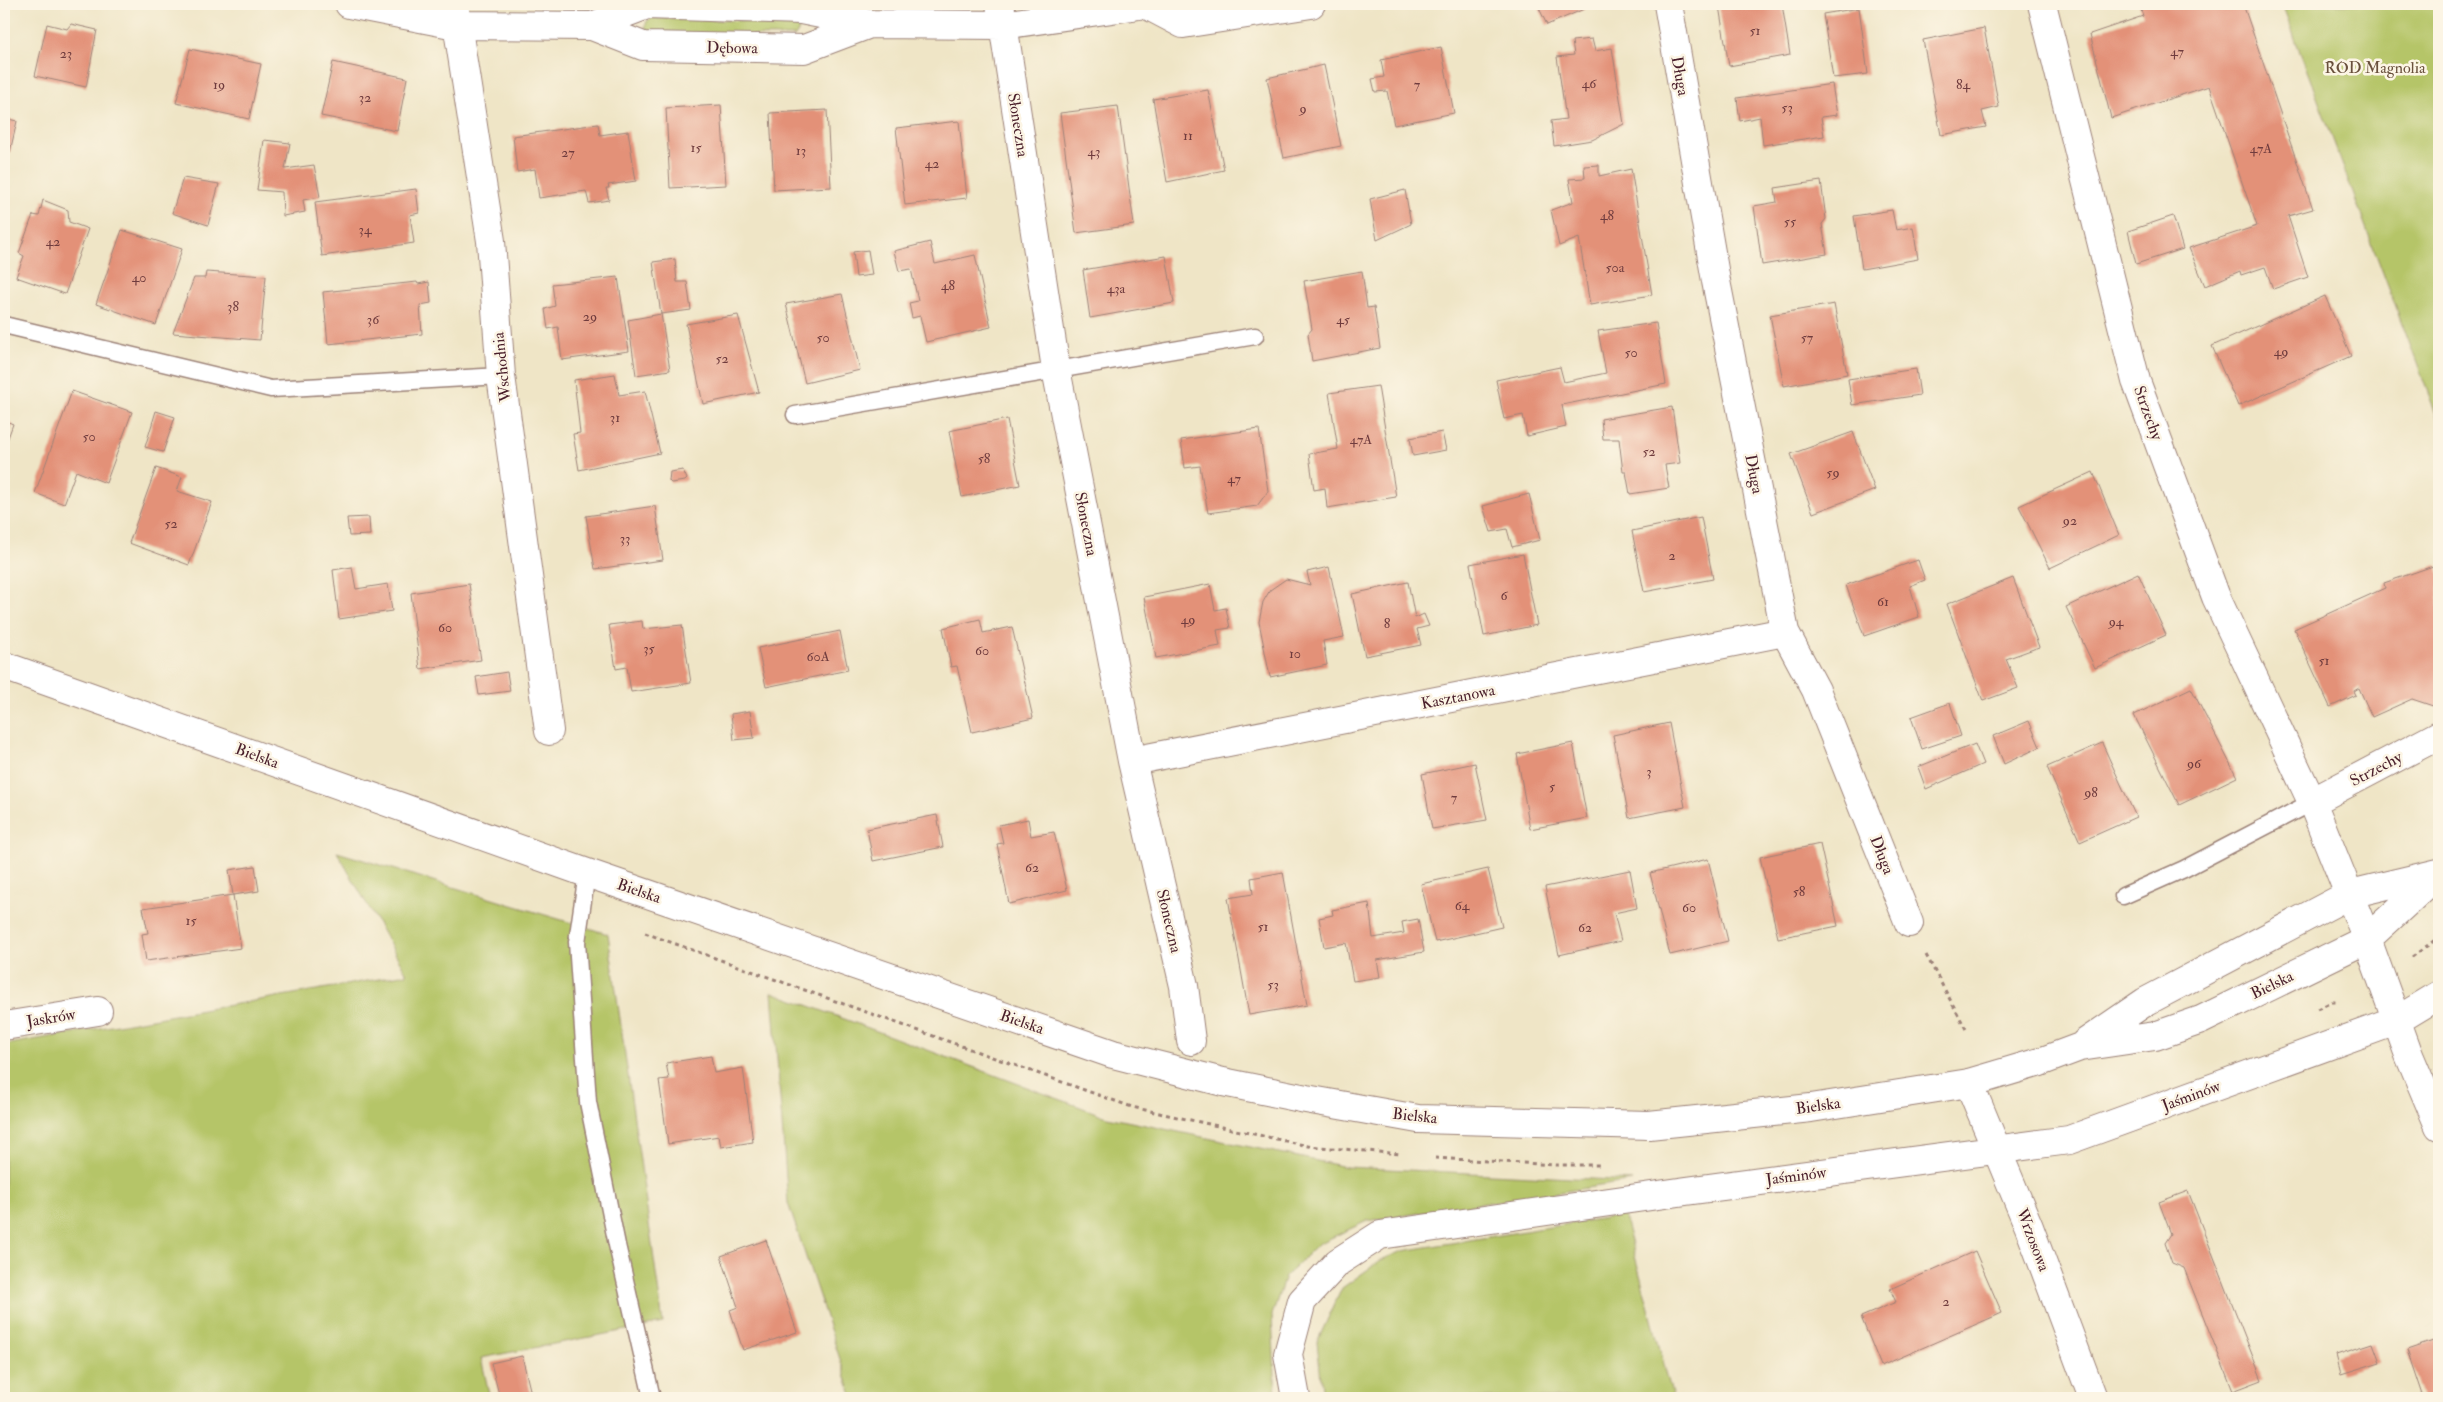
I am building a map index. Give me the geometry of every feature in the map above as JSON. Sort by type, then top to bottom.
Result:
[{"type":"street","name":"Dębowa","points":[[349,4],[592,26],[643,46],[804,49],[870,24]]},
{"type":"street","name":"Dębowa","points":[[592,26],[647,5],[801,10],[870,24],[1145,4],[1183,24],[1311,4]]},
{"type":"street","name":"Długa","points":[[1668,4],[1716,281],[1785,632],[1816,690],[1909,923]]},
{"type":"street","name":"Strzechy","points":[[2042,4],[2136,381],[2216,597],[2312,802],[2367,938]]},
{"type":"street","name":"Wschodnia","points":[[455,15],[491,241],[501,376],[549,731]]},
{"type":"street","name":"Słoneczna","points":[[1002,15],[1056,370],[1132,762],[1184,986],[1191,1041]]},
{"type":"street","name":"Kasztanowa","points":[[1132,762],[1785,632]]},
{"type":"street","name":"Bielska","points":[[4,666],[586,873],[1113,1054],[1306,1100],[1418,1119],[1649,1125],[1811,1108],[1969,1082],[2040,1062],[2080,1047],[2155,1036],[2201,1020],[2367,938],[2439,873]]},
{"type":"street","name":"Strzechy","points":[[2312,802],[2439,735]]},
{"type":"street","name":"Bielska","points":[[2080,1047],[2145,1002],[2350,894],[2439,873]]},
{"type":"street","points":[[2367,938],[2392,1010],[2439,1126]]},
{"type":"street","name":"Jaśminów","points":[[1296,1398],[1288,1354],[1302,1301],[1338,1262],[1380,1234],[1686,1190],[2069,1140],[2392,1010],[2439,995]]},
{"type":"street","name":"Jaskrów","points":[[4,1026],[98,1010]]},
{"type":"street","name":"Wrzosowa","points":[[1969,1082],[2029,1227],[2093,1398]]},
{"type":"lane","points":[[4,325],[271,389],[501,376]]},
{"type":"lane","points":[[795,416],[1255,336]]},
{"type":"lane","points":[[2123,896],[2184,869],[2312,802]]},
{"type":"lane","points":[[586,873],[577,942],[588,1102],[617,1245],[652,1398]]},
{"type":"path","points":[[1909,923],[1967,1031]]},
{"type":"path","points":[[636,930],[1132,1107],[1308,1146],[1407,1155]]},
{"type":"path","points":[[2314,1011],[2332,1002],[2392,1010],[2400,966],[2439,937]]},
{"type":"path","points":[[1426,1157],[1556,1165],[1606,1165]]},
{"type":"green space","name":"ROD Magnolia","points":[[2282,4],[2439,4],[2439,422]]},
{"type":"green space","points":[[651,18],[787,22],[794,24],[799,30],[795,36],[650,35],[645,27],[647,21]]},
{"type":"green space","points":[[337,852],[608,934],[663,1323],[481,1358],[490,1398],[4,1398],[4,1045],[407,974]]},
{"type":"green space","points":[[772,992],[1107,1117],[1346,1167],[1633,1181],[1367,1221],[1318,1244],[1285,1277],[1272,1315],[1276,1398],[853,1398],[788,1203]]},
{"type":"green space","points":[[1624,1215],[1673,1398],[1323,1398],[1317,1342],[1342,1288],[1381,1260],[1402,1251]]},
{"type":"building","points":[[1548,4],[1590,4],[1591,6],[1547,25],[1539,8]]},
{"type":"building","points":[[1782,4],[1790,55],[1729,66],[1719,6]]},
{"type":"building","points":[[2139,4],[2243,4],[2313,209],[2288,216],[2308,277],[2273,289],[2265,267],[2241,275],[2240,271],[2205,286],[2189,248],[2257,226],[2209,86],[2111,118],[2090,34],[2143,16]]},
{"type":"building","points":[[1859,8],[1868,74],[1833,78],[1823,14]]},
{"type":"building","points":[[47,24],[67,29],[71,24],[97,30],[86,87],[35,76]]},
{"type":"building","points":[[1984,28],[1999,107],[1982,111],[1986,127],[1941,135],[1923,40]]},
{"type":"building","points":[[1592,39],[1595,51],[1612,48],[1624,124],[1592,140],[1554,146],[1551,121],[1566,119],[1557,57],[1574,55],[1572,41]]},
{"type":"building","points":[[1441,47],[1454,113],[1394,125],[1387,91],[1375,92],[1372,79],[1384,77],[1381,60]]},
{"type":"building","points":[[190,49],[261,64],[249,119],[176,103]]},
{"type":"building","points":[[333,62],[407,78],[397,131],[321,116]]},
{"type":"building","points":[[1324,65],[1341,146],[1284,158],[1267,78]]},
{"type":"building","points":[[1832,84],[1837,115],[1821,117],[1824,136],[1763,145],[1760,117],[1740,121],[1737,98]]},
{"type":"building","points":[[1208,90],[1224,170],[1167,182],[1153,99]]},
{"type":"building","points":[[721,105],[726,185],[670,188],[666,108]]},
{"type":"building","points":[[1118,106],[1134,225],[1076,233],[1060,113]]},
{"type":"building","points":[[827,110],[831,187],[774,190],[770,113]]},
{"type":"building","points":[[4,118],[17,121],[10,152],[4,151]]},
{"type":"building","points":[[959,121],[967,198],[905,205],[896,128]]},
{"type":"building","points":[[598,124],[600,135],[628,131],[636,181],[608,185],[609,188],[606,188],[609,200],[589,203],[586,191],[539,198],[535,169],[517,172],[513,136]]},
{"type":"building","points":[[264,140],[290,143],[285,169],[314,165],[320,197],[303,200],[305,212],[283,216],[282,192],[257,190]]},
{"type":"building","points":[[1599,165],[1599,176],[1631,169],[1652,295],[1590,305],[1579,238],[1559,246],[1551,210],[1573,202],[1569,179],[1585,178],[1584,166]]},
{"type":"building","points":[[183,178],[219,184],[208,225],[172,213]]},
{"type":"building","points":[[1821,181],[1826,219],[1822,224],[1827,254],[1762,265],[1754,206],[1777,202],[1775,188]]},
{"type":"building","points":[[416,189],[419,213],[410,215],[414,243],[322,256],[315,202]]},
{"type":"building","points":[[1405,190],[1411,224],[1377,240],[1370,199]]},
{"type":"building","points":[[43,200],[68,210],[69,222],[88,229],[65,294],[16,277],[24,256],[19,253],[33,215],[39,216]]},
{"type":"building","points":[[1892,210],[1896,230],[1913,227],[1918,259],[1862,269],[1854,216]]},
{"type":"building","points":[[2173,216],[2183,249],[2136,264],[2128,231]]},
{"type":"building","points":[[122,230],[182,249],[156,325],[96,304]]},
{"type":"building","points":[[930,242],[935,264],[975,255],[991,327],[926,342],[920,316],[912,318],[909,303],[918,301],[911,269],[899,271],[894,251]]},
{"type":"building","points":[[868,250],[872,275],[856,277],[853,252]]},
{"type":"building","points":[[1166,256],[1174,303],[1090,318],[1083,270]]},
{"type":"building","points":[[675,259],[677,282],[687,282],[691,310],[661,314],[653,262]]},
{"type":"building","points":[[1362,271],[1367,308],[1374,307],[1380,348],[1312,361],[1308,334],[1312,329],[1304,281]]},
{"type":"building","points":[[206,272],[266,276],[260,340],[173,333],[194,278],[205,278]]},
{"type":"building","points":[[618,277],[629,351],[562,360],[558,327],[548,329],[545,309],[555,306],[552,284]]},
{"type":"building","points":[[417,282],[418,284],[429,282],[431,303],[420,305],[422,334],[328,344],[323,292]]},
{"type":"building","points":[[842,294],[860,370],[805,383],[786,304]]},
{"type":"building","points":[[2325,296],[2351,356],[2238,406],[2212,346]]},
{"type":"building","points":[[1834,304],[1847,374],[1784,386],[1770,315]]},
{"type":"building","points":[[661,314],[670,370],[636,375],[628,320]]},
{"type":"building","points":[[738,315],[759,392],[703,404],[686,324]]},
{"type":"building","points":[[1656,323],[1666,384],[1562,405],[1566,427],[1527,436],[1523,415],[1504,419],[1496,380],[1560,367],[1564,382],[1606,373],[1598,331]]},
{"type":"building","points":[[1916,369],[1920,395],[1852,405],[1848,379]]},
{"type":"building","points":[[615,374],[619,395],[645,391],[660,453],[579,470],[573,434],[580,433],[574,380]]},
{"type":"building","points":[[1378,386],[1396,497],[1327,508],[1325,488],[1314,490],[1309,454],[1338,449],[1329,393]]},
{"type":"building","points":[[72,391],[132,412],[106,483],[76,471],[64,504],[35,493]]},
{"type":"building","points":[[1672,407],[1680,463],[1665,465],[1669,488],[1630,494],[1626,472],[1623,472],[1619,439],[1603,439],[1601,419]]},
{"type":"building","points":[[156,411],[175,417],[163,452],[145,447]]},
{"type":"building","points":[[1007,419],[1020,485],[962,497],[949,431]]},
{"type":"building","points":[[4,420],[13,424],[4,449]]},
{"type":"building","points":[[1259,429],[1268,491],[1257,506],[1208,513],[1200,466],[1185,468],[1181,440]]},
{"type":"building","points":[[1442,432],[1446,450],[1413,456],[1410,438]]},
{"type":"building","points":[[1853,432],[1875,490],[1813,513],[1791,454]]},
{"type":"building","points":[[156,468],[182,477],[177,491],[212,502],[189,565],[129,543]]},
{"type":"building","points":[[683,470],[687,479],[685,481],[671,483],[669,481],[670,472]]},
{"type":"building","points":[[2093,472],[2119,535],[2050,568],[2019,506]]},
{"type":"building","points":[[1529,494],[1540,540],[1512,547],[1507,529],[1491,532],[1483,506]]},
{"type":"building","points":[[655,506],[663,560],[595,569],[586,516]]},
{"type":"building","points":[[369,517],[370,535],[349,536],[347,518]]},
{"type":"building","points":[[1701,517],[1713,579],[1644,592],[1632,531]]},
{"type":"building","points":[[1523,554],[1537,625],[1484,636],[1470,564]]},
{"type":"building","points":[[1918,560],[1925,580],[1910,586],[1919,617],[1864,636],[1846,585]]},
{"type":"building","points":[[2436,565],[2439,574],[2439,708],[2412,699],[2372,717],[2359,688],[2354,691],[2356,695],[2330,707],[2294,629],[2385,588],[2384,583]]},
{"type":"building","points":[[352,567],[356,589],[388,584],[392,611],[339,619],[333,570]]},
{"type":"building","points":[[1329,567],[1344,637],[1323,641],[1327,665],[1270,677],[1259,622],[1263,602],[1270,590],[1286,579],[1310,585],[1307,572]]},
{"type":"building","points":[[2138,573],[2166,635],[2095,668],[2066,607]]},
{"type":"building","points":[[2013,578],[2039,647],[2006,659],[2018,688],[1983,701],[1947,604]]},
{"type":"building","points":[[1408,582],[1415,618],[1424,614],[1429,626],[1417,629],[1421,645],[1365,656],[1352,594]]},
{"type":"building","points":[[469,584],[481,660],[420,669],[411,593]]},
{"type":"building","points":[[1210,584],[1215,610],[1226,608],[1230,628],[1217,630],[1220,646],[1156,658],[1144,597]]},
{"type":"building","points":[[980,619],[983,633],[1012,627],[1033,718],[972,732],[957,666],[951,667],[943,628]]},
{"type":"building","points":[[642,621],[643,629],[682,625],[691,683],[631,692],[627,667],[616,669],[609,625]]},
{"type":"building","points":[[840,631],[848,670],[766,687],[758,648]]},
{"type":"building","points":[[507,672],[510,691],[479,695],[476,677]]},
{"type":"building","points":[[2191,688],[2237,777],[2179,805],[2134,715]]},
{"type":"building","points":[[1950,703],[1961,736],[1922,749],[1911,717]]},
{"type":"building","points":[[750,711],[754,738],[734,740],[731,714]]},
{"type":"building","points":[[2029,721],[2040,747],[2004,764],[1993,736]]},
{"type":"building","points":[[1669,723],[1685,807],[1629,818],[1613,735]]},
{"type":"building","points":[[1573,743],[1587,818],[1530,829],[1517,754]]},
{"type":"building","points":[[2102,743],[2136,817],[2080,842],[2047,767]]},
{"type":"building","points":[[1975,744],[1983,764],[1926,789],[1918,767]]},
{"type":"building","points":[[1475,763],[1487,820],[1432,829],[1422,774]]},
{"type":"building","points":[[937,815],[943,847],[873,861],[867,829]]},
{"type":"building","points":[[1028,819],[1031,836],[1054,832],[1067,890],[1009,904],[997,844],[1003,843],[999,825]]},
{"type":"building","points":[[1820,844],[1838,926],[1778,938],[1760,857]]},
{"type":"building","points":[[1708,859],[1728,941],[1670,955],[1650,873]]},
{"type":"building","points":[[255,866],[259,891],[233,895],[229,870]]},
{"type":"building","points":[[1488,869],[1502,927],[1435,942],[1421,884]]},
{"type":"building","points":[[1630,870],[1637,908],[1614,913],[1621,941],[1559,955],[1545,887]]},
{"type":"building","points":[[1283,872],[1307,1005],[1249,1015],[1228,898],[1253,894],[1251,878]]},
{"type":"building","points":[[233,895],[241,948],[146,961],[142,934],[148,933],[143,908]]},
{"type":"building","points":[[1369,903],[1373,938],[1404,933],[1402,922],[1418,919],[1424,952],[1377,960],[1380,977],[1353,981],[1346,943],[1324,947],[1319,918],[1333,915],[1332,910]]},
{"type":"building","points":[[711,1056],[714,1073],[743,1068],[753,1142],[721,1147],[719,1136],[668,1144],[659,1080],[669,1079],[666,1063]]},
{"type":"building","points":[[2188,1191],[2262,1380],[2233,1391],[2184,1268],[2172,1263],[2165,1243],[2171,1234],[2159,1202]]},
{"type":"building","points":[[766,1240],[797,1332],[743,1350],[730,1310],[738,1307],[721,1256]]},
{"type":"building","points":[[1975,1251],[2002,1313],[1881,1366],[1861,1317],[1896,1302],[1890,1289]]},
{"type":"building","points":[[2439,1339],[2439,1398],[2423,1398],[2407,1350]]},
{"type":"building","points":[[2373,1343],[2380,1362],[2341,1374],[2336,1355]]},
{"type":"building","points":[[522,1356],[532,1398],[500,1398],[491,1363]]}]
